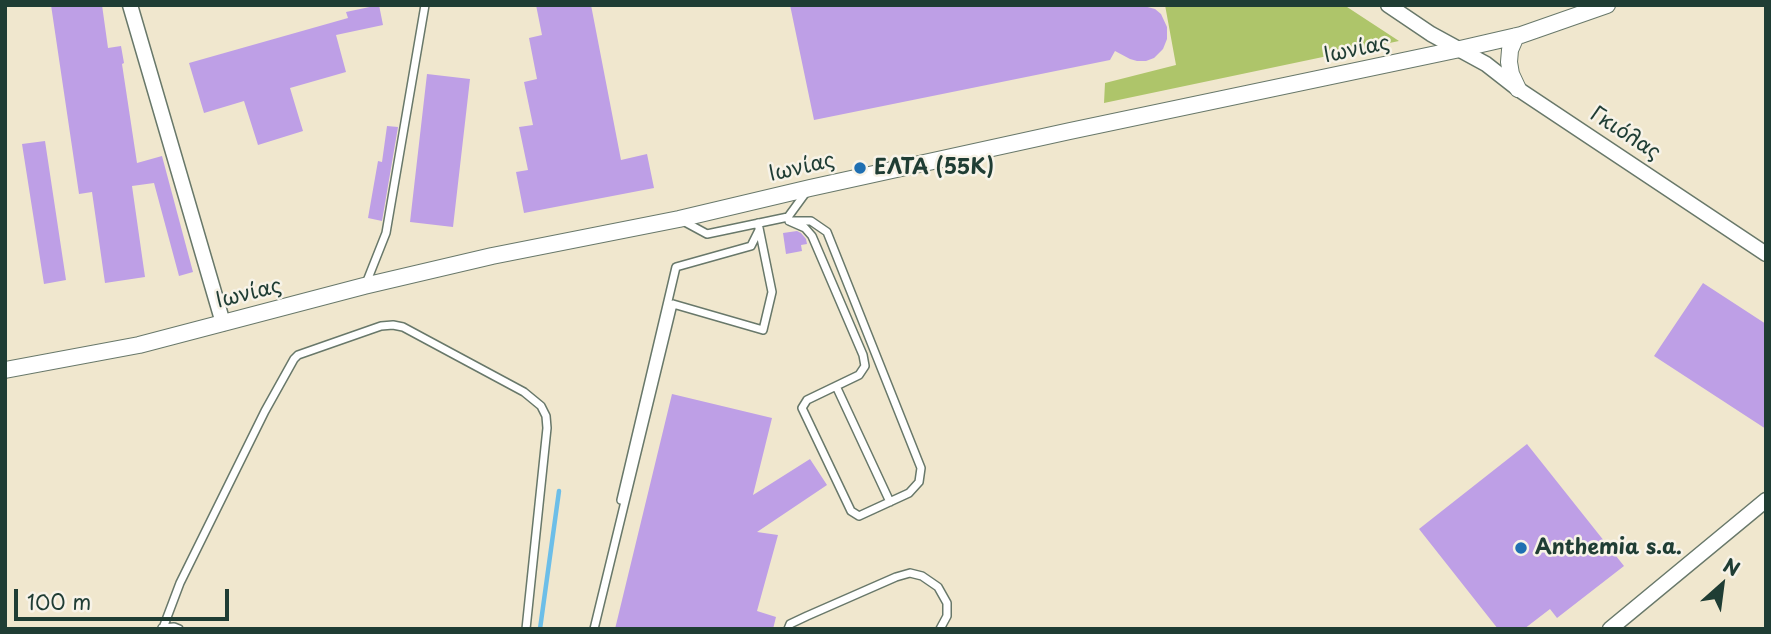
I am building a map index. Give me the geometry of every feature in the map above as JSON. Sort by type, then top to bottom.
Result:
[{"type":"street","points":[[130,5],[223,323]]},
{"type":"street","name":"Γκιόλας","points":[[1388,5],[1431,34],[1486,64],[1518,89],[1766,254]]},
{"type":"street","name":"Ιωνίας","points":[[5,370],[138,345],[364,286],[492,256],[679,219],[1083,128],[1460,49],[1516,36],[1607,5]]},
{"type":"street","points":[[1516,36],[1510,50],[1509,62],[1518,89]]},
{"type":"street","points":[[1610,629],[1766,500]]},
{"type":"lane","points":[[364,286],[386,233],[425,5]]},
{"type":"lane","points":[[788,219],[810,188]]},
{"type":"lane","points":[[679,219],[707,234],[788,219],[811,220],[827,232],[921,468],[919,482],[909,494],[859,516],[851,511],[802,408],[807,400],[859,375],[865,366],[863,355],[813,236],[788,219]]},
{"type":"lane","points":[[592,629],[676,267],[751,246],[758,226]]},
{"type":"lane","points":[[592,629],[673,304],[764,330],[772,292],[758,226]]},
{"type":"lane","points":[[179,629],[162,628],[180,583],[265,411],[294,359],[298,355],[381,326],[393,325],[403,327],[524,392],[541,406],[546,416],[547,428],[526,629]]},
{"type":"lane","points":[[836,386],[890,502]]},
{"type":"lane","points":[[788,629],[790,624],[807,616],[910,573],[922,576],[938,587],[947,603],[947,616],[940,629]]},
{"type":"green space","points":[[1165,5],[1344,5],[1399,41],[1104,103],[1105,83],[1176,65]]},
{"type":"building","points":[[51,5],[102,5],[108,48],[121,46],[137,163],[162,156],[193,272],[179,276],[154,183],[132,186],[145,277],[105,283],[92,192],[79,194]]},
{"type":"building","points":[[379,5],[383,25],[336,35],[346,72],[290,88],[303,131],[258,145],[244,101],[204,113],[189,63],[348,18],[346,12]]},
{"type":"building","points":[[536,5],[591,5],[621,160],[647,154],[654,188],[524,213],[516,172],[528,170],[519,127],[533,125],[524,82],[537,79],[529,38],[542,35]]},
{"type":"building","points":[[790,5],[1140,5],[1155,9],[1161,14],[1167,27],[1167,39],[1163,49],[1154,58],[1146,61],[1130,59],[1115,51],[1110,60],[814,120]]},
{"type":"building","points":[[427,74],[470,79],[453,227],[410,222]]},
{"type":"building","points":[[387,126],[398,127],[382,221],[368,218],[378,161],[382,162]]},
{"type":"building","points":[[45,141],[66,280],[44,284],[22,144]]},
{"type":"building","points":[[797,231],[806,239],[807,244],[801,245],[802,251],[786,254],[783,233]]},
{"type":"building","points":[[1703,283],[1766,324],[1766,429],[1654,356]]},
{"type":"building","points":[[672,394],[772,418],[753,495],[810,459],[827,485],[757,532],[778,535],[757,611],[776,617],[773,629],[615,629]]},
{"type":"building","name":"Anthemia s.a.","points":[[1527,444],[1624,566],[1557,618],[1550,609],[1524,629],[1498,629],[1419,529]]},
{"type":"waterway","points":[[540,629],[559,491]]},
{"type":"place","name":"ΕΛΤΑ (55Κ)","points":[[860,168]]},
{"type":"place","name":"Anthemia s.a.","points":[[1521,548]]}]
